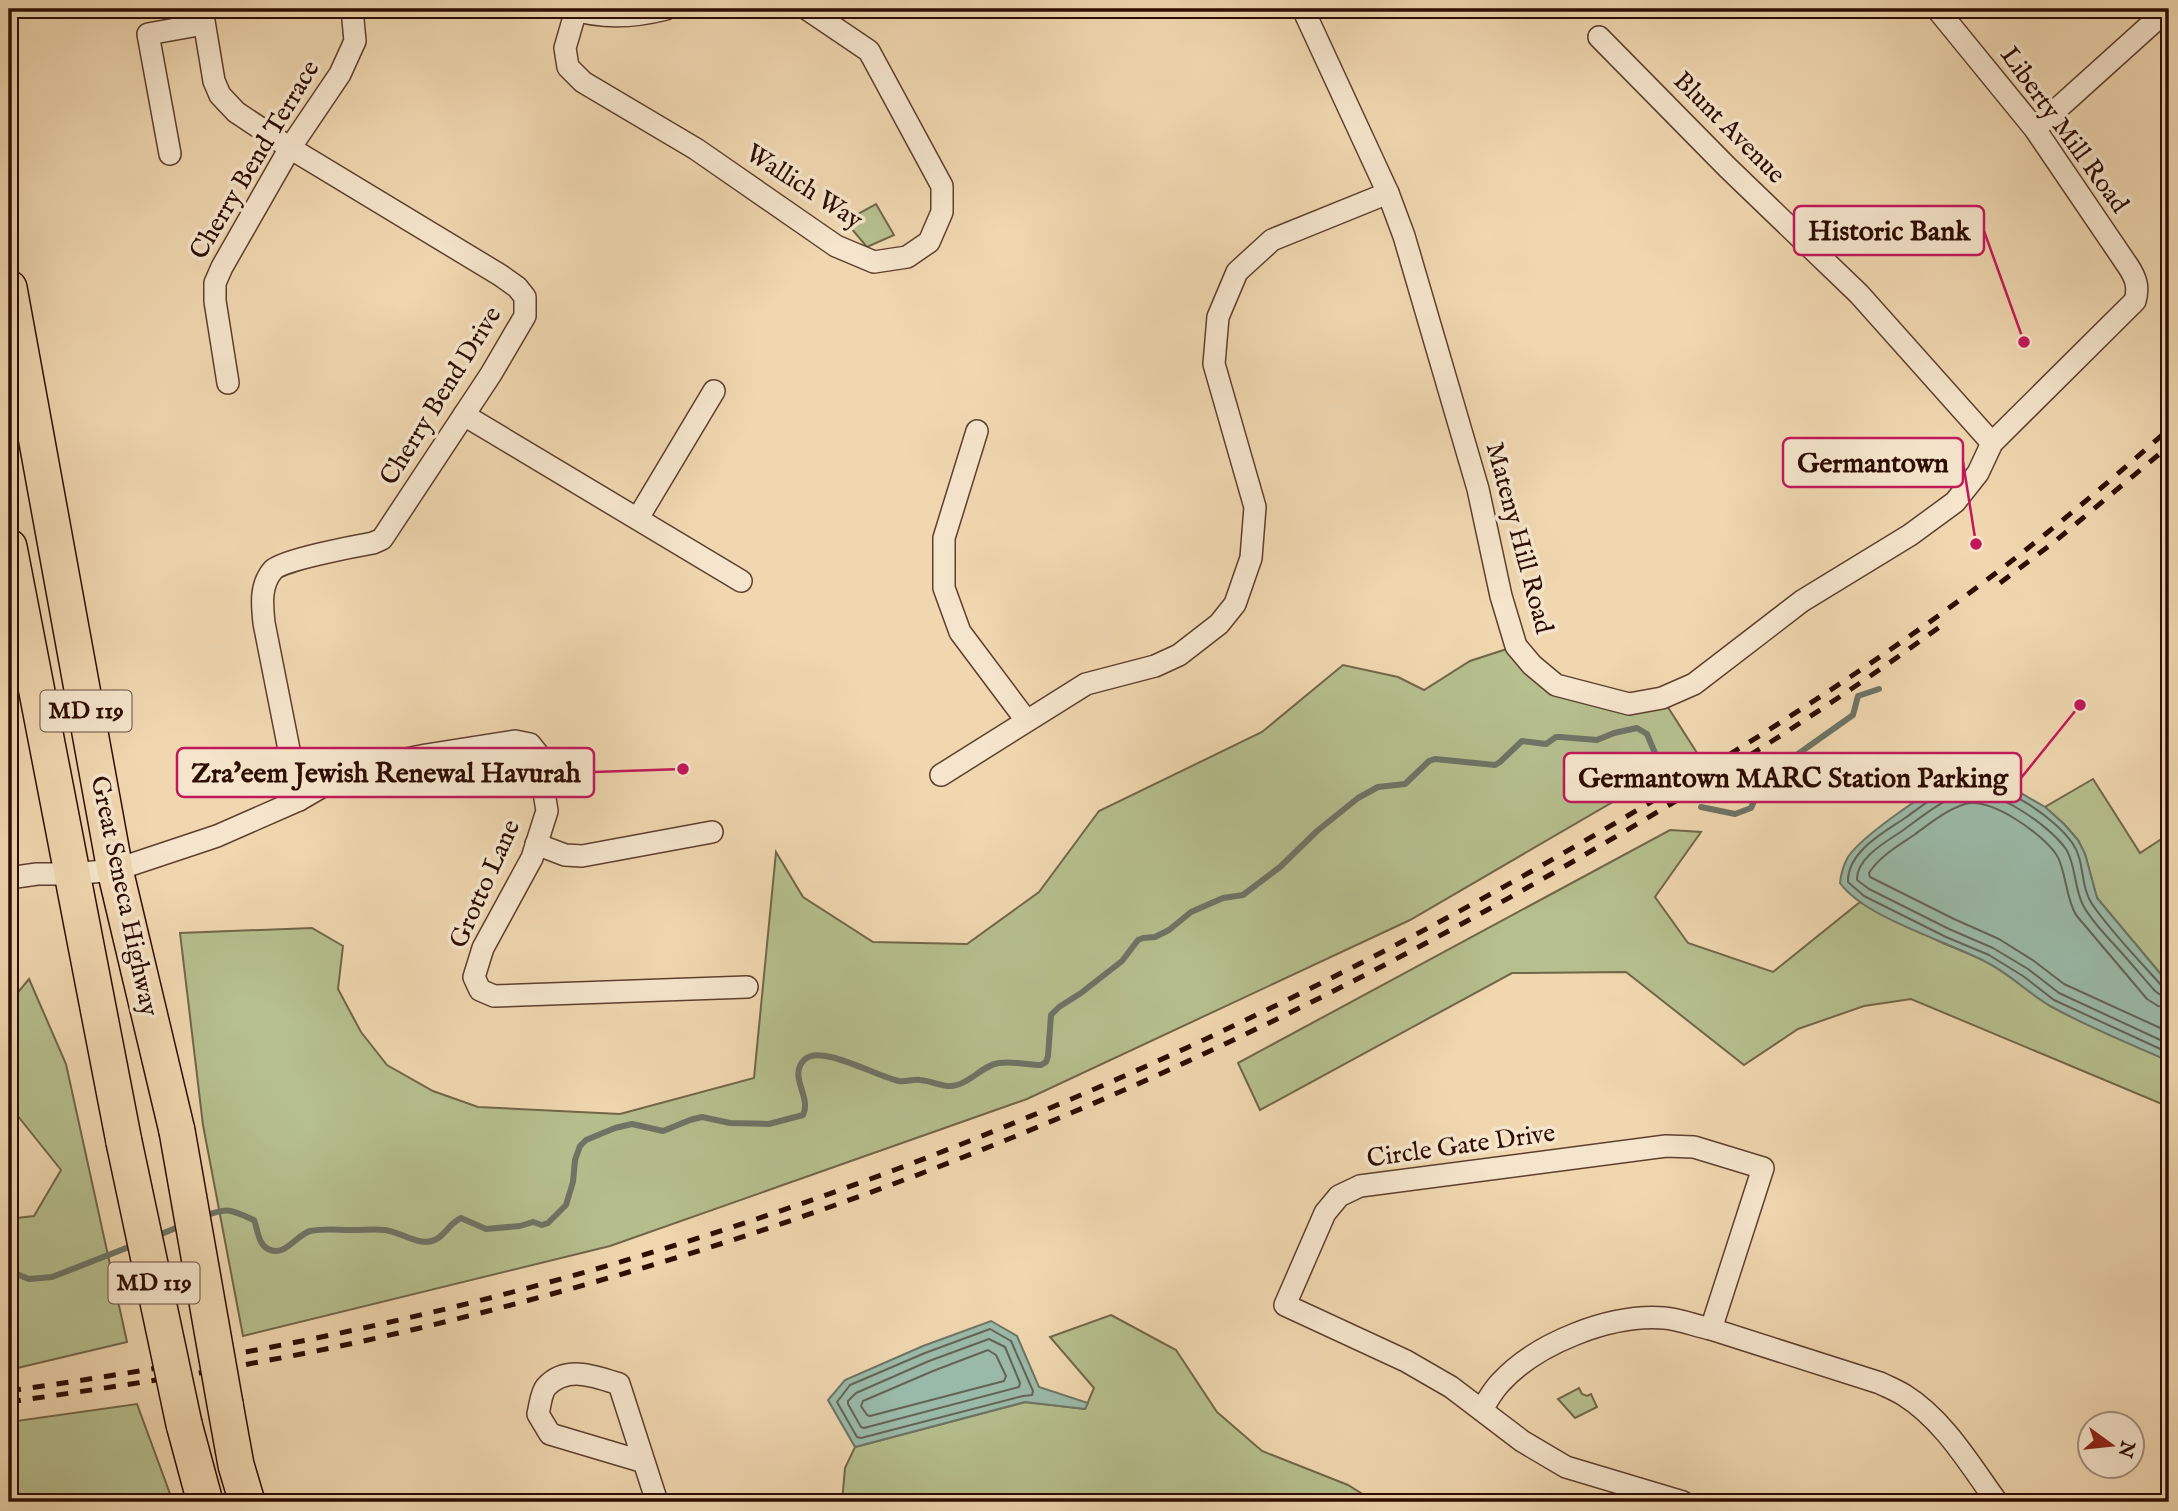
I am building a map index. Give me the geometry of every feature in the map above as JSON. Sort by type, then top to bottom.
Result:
[{"type":"main road","name":"Great Seneca Highway","points":[[9,288],[115,870],[177,1131],[236,1465],[247,1502]]},
{"type":"main road","name":"Great Seneca Highway","points":[[9,547],[124,1142],[184,1424],[205,1502]]},
{"type":"street","name":"Cherry Bend Terrace","points":[[228,383],[215,301],[215,284],[290,148],[340,74],[355,41],[352,9]]},
{"type":"street","points":[[574,9],[609,16],[637,16],[666,9]]},
{"type":"street","name":"Wallich Way","points":[[574,9],[565,48],[568,67],[583,82],[696,149],[836,246],[874,262],[908,257],[929,242],[943,212],[942,186],[869,51],[807,9]]},
{"type":"street","name":"Mateny Hill Road","points":[[1303,9],[1388,193],[1405,236],[1478,489],[1501,596],[1516,646],[1532,665],[1556,685],[1629,704],[1662,698],[1694,684],[1802,601],[1910,535],[1955,502],[1978,474],[1992,443],[2123,314],[2135,301],[2138,289]]},
{"type":"street","name":"Liberty Mill Road","points":[[1937,9],[2035,129],[2134,275],[2138,289]]},
{"type":"street","points":[[2035,129],[2168,9]]},
{"type":"street","name":"Cherry Bend Drive","points":[[203,16],[215,81],[220,95],[236,112],[290,148],[500,275],[517,287],[525,297],[525,316],[491,374],[382,539],[279,565],[267,580],[262,594],[264,623],[299,800]]},
{"type":"street","points":[[170,154],[148,34],[203,16]]},
{"type":"street","name":"Blunt Avenue","points":[[1599,37],[1727,167],[1859,294],[1992,443]]},
{"type":"street","points":[[941,775],[1086,684],[1155,666],[1178,655],[1219,624],[1235,604],[1251,558],[1255,507],[1214,364],[1218,317],[1237,272],[1272,240],[1388,193]]},
{"type":"street","points":[[638,518],[714,391]]},
{"type":"street","points":[[464,415],[741,581]]},
{"type":"street","points":[[976,431],[944,538],[944,588],[960,632],[1026,720]]},
{"type":"street","name":"Grotto Lane","points":[[9,877],[115,870],[217,836],[299,800],[330,782],[377,765],[515,741],[530,744],[538,754],[547,811],[532,858],[483,948],[474,977],[480,990],[494,996],[747,987]]},
{"type":"street","points":[[536,844],[565,855],[582,856],[712,832]]},
{"type":"street","name":"Circle Gate Drive","points":[[1684,1502],[1566,1467],[1522,1441],[1451,1387],[1406,1361],[1285,1305],[1325,1213],[1339,1196],[1360,1186],[1667,1146],[1694,1147],[1763,1168],[1712,1329]]},
{"type":"street","points":[[1482,1409],[1500,1382],[1528,1359],[1561,1340],[1595,1327],[1635,1318],[1666,1318],[1712,1329],[1880,1383],[1905,1395],[1928,1414],[1949,1437],[1997,1502]]},
{"type":"street","points":[[644,1462],[550,1434],[538,1414],[545,1388],[564,1374],[588,1374],[620,1384],[657,1502]]},
{"type":"green space","points":[[876,204],[894,235],[867,247],[845,221]]},
{"type":"green space","points":[[1516,646],[1556,685],[1662,698],[1697,753],[1410,920],[1027,1099],[610,1246],[243,1336],[203,1125],[180,933],[312,928],[343,946],[338,989],[361,1032],[387,1065],[433,1091],[478,1107],[620,1114],[754,1078],[776,852],[803,897],[873,942],[967,944],[1039,892],[1099,811],[1262,732],[1343,665],[1398,677],[1424,690],[1470,661]]},
{"type":"green space","points":[[2093,779],[2140,853],[2169,834],[2169,984],[2097,898],[2085,854],[2078,840],[2045,807]]},
{"type":"green space","points":[[1670,830],[1701,832],[1655,897],[1688,943],[1773,972],[1860,902],[1986,961],[2050,1006],[2169,1061],[2169,1107],[1911,999],[1864,1006],[1798,1029],[1744,1065],[1626,972],[1512,973],[1260,1110],[1238,1063]]},
{"type":"green space","points":[[29,979],[66,1064],[127,1342],[9,1370],[9,1219],[34,1216],[61,1170],[9,1105],[9,1003]]},
{"type":"green space","points":[[1111,1315],[1176,1350],[1217,1412],[1262,1451],[1348,1485],[1375,1502],[842,1502],[845,1468],[855,1447],[1025,1402],[1085,1409],[1094,1388],[1050,1337]]},
{"type":"green space","points":[[1579,1388],[1582,1394],[1591,1394],[1597,1407],[1575,1418],[1558,1399]]},
{"type":"green space","points":[[137,1404],[173,1502],[9,1502],[9,1422]]},
{"type":"water","points":[[1961,777],[1981,777],[2007,785],[2045,807],[2078,840],[2085,854],[2097,898],[2169,984],[2169,1061],[2052,1007],[1986,962],[1887,918],[1852,896],[1840,883],[1848,857],[1867,837],[1917,800],[1948,782]]},
{"type":"water","points":[[991,1321],[1017,1336],[1039,1387],[1088,1403],[1085,1409],[1025,1402],[855,1447],[828,1400],[845,1380],[923,1346]]},
{"type":"waterway","points":[[1701,807],[1735,814],[1751,808],[1764,778],[1853,715],[1858,696],[1879,689]]},
{"type":"waterway","points":[[202,1217],[228,1211],[254,1220],[262,1244],[274,1251],[280,1251],[305,1233],[316,1230],[385,1230],[426,1242],[440,1237],[461,1218],[486,1229],[533,1222],[542,1225],[548,1223],[566,1205],[573,1182],[575,1160],[580,1146],[586,1140],[632,1124],[663,1131],[702,1117],[730,1123],[769,1124],[803,1115],[805,1101],[798,1073],[804,1060],[812,1056],[835,1058],[899,1081],[920,1080],[948,1086],[970,1079],[994,1064],[1009,1062],[1041,1065],[1046,1062],[1048,1056],[1051,1015],[1122,961],[1138,940],[1155,937],[1169,930],[1191,912],[1223,898],[1243,895],[1280,867],[1317,831],[1358,798],[1378,787],[1405,784],[1429,761],[1435,759],[1495,765],[1522,741],[1546,744],[1556,737],[1597,740],[1637,728],[1647,734],[1655,753]]},
{"type":"waterway","points":[[154,1237],[183,1225]]},
{"type":"waterway","points":[[9,1271],[29,1279],[52,1277],[134,1245]]},
{"type":"railway","points":[[9,1391],[183,1364],[356,1330],[470,1303],[618,1262],[765,1216],[909,1164],[1052,1107],[1192,1045],[1330,978],[1466,907],[1600,832],[1747,743],[1844,681],[1984,582],[2078,507],[2169,429]]},
{"type":"railway","points":[[2000,583],[2053,543],[2169,446]]},
{"type":"railway","points":[[9,1402],[228,1368],[398,1333],[492,1310],[629,1272],[754,1233],[999,1143],[1120,1092],[1239,1037],[1472,918],[1721,773],[1854,687],[1941,626]]},
{"type":"place","name":"Historic Bank","points":[[2024,342]]},
{"type":"place","name":"Germantown","points":[[1976,544]]},
{"type":"place","name":"Germantown MARC Station Parking","points":[[2080,705]]},
{"type":"place","name":"Zra'eem Jewish Renewal Havurah","points":[[683,769]]}]
